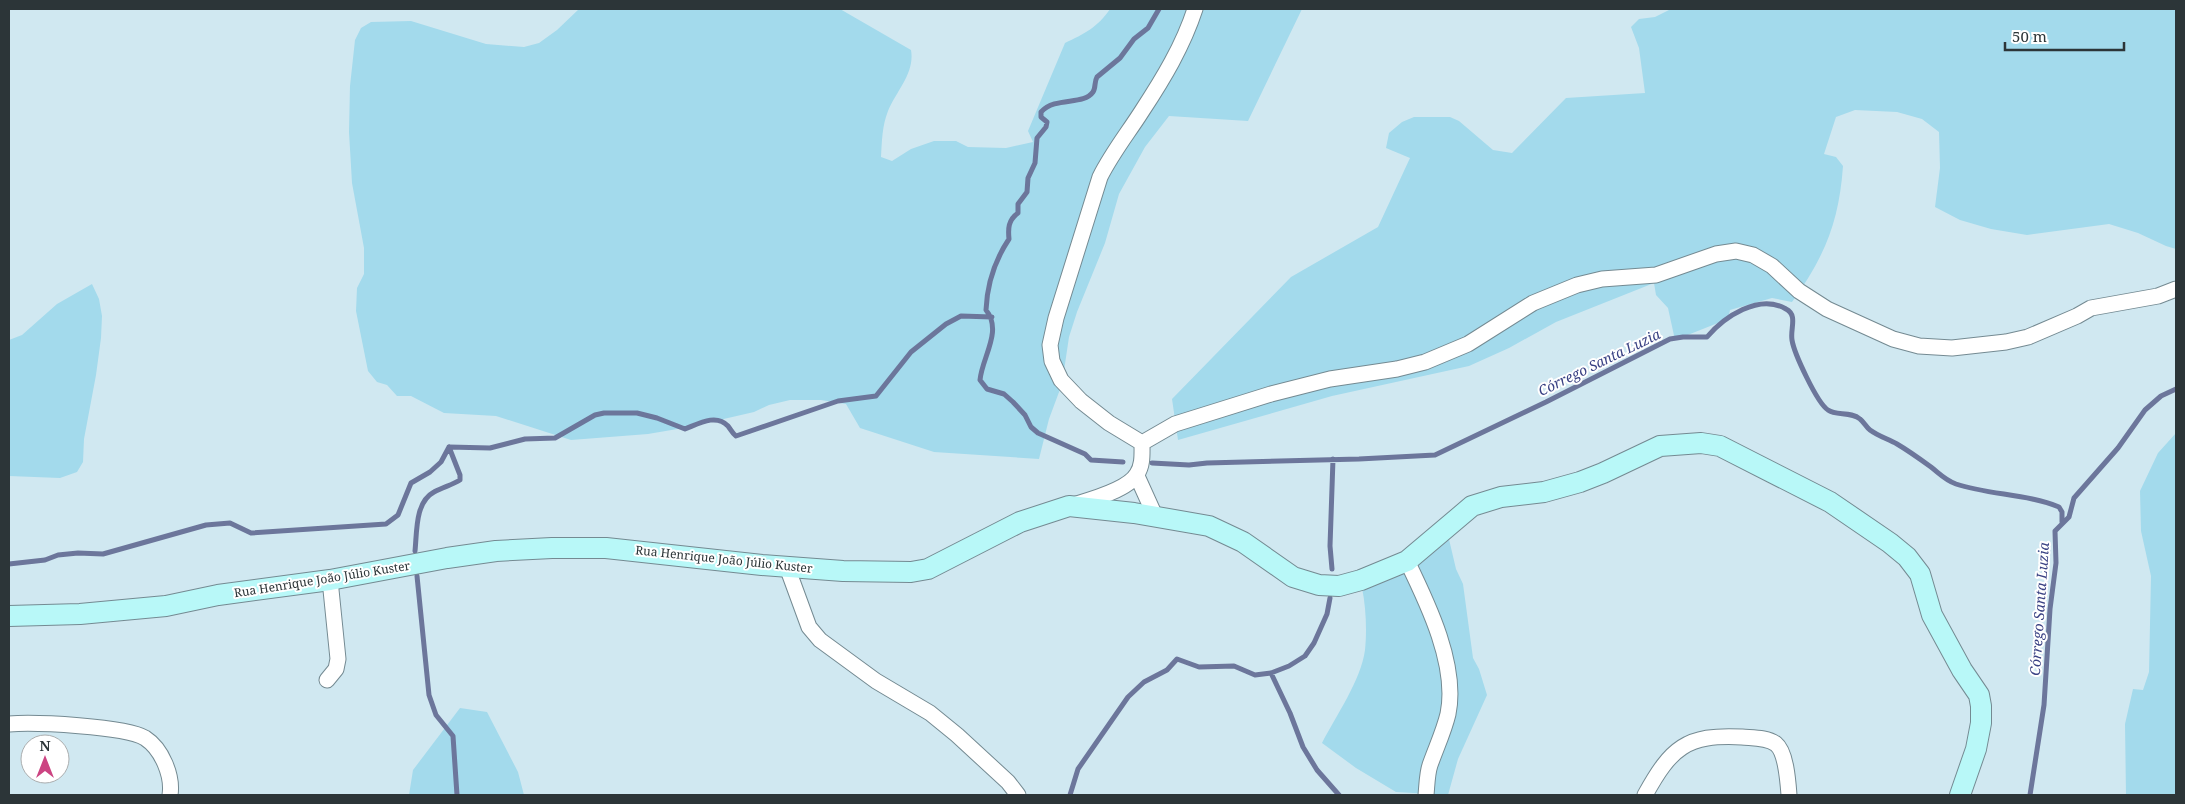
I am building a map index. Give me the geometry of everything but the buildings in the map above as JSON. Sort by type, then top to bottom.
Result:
[{"type":"street","points":[[1142,444],[1109,423],[1068,389],[1055,369],[1050,345],[1056,318],[1100,176],[1180,47],[1195,9]]},
{"type":"street","points":[[1142,444],[1175,424],[1271,394],[1330,379],[1397,369],[1425,362],[1468,344],[1533,303],[1577,285],[1602,279],[1656,275],[1716,254],[1736,251],[1753,255],[1766,262],[1799,291],[1828,309],[1893,339],[1919,346],[1952,348],[2006,342],[2028,337],[2077,316],[2090,308],[2158,296],[2176,289]]},
{"type":"street","name":"Rua Henrique João Júlio Kuster","points":[[9,616],[80,614],[166,606],[218,596],[330,580],[447,558],[496,551],[552,548],[606,548],[787,567],[911,572],[928,570],[1020,522],[1070,506],[1209,526],[1229,534],[1293,577],[1319,586],[1339,586],[1361,580],[1407,560],[1467,510],[1482,502],[1544,492],[1580,482],[1660,446],[1701,443],[1720,446],[1830,502],[1890,543],[1907,557],[1920,574],[1932,616],[1962,670],[1979,695],[1981,706],[1981,723],[1976,749],[1960,795]]},
{"type":"street","points":[[1070,506],[1112,491],[1137,476],[1142,460],[1142,444]]},
{"type":"street","points":[[1137,476],[1156,518]]},
{"type":"street","points":[[1407,560],[1423,594],[1441,644],[1450,682],[1447,715],[1430,766],[1426,795]]},
{"type":"street","points":[[787,567],[809,627],[820,640],[876,681],[930,713],[1001,776],[1018,795]]},
{"type":"street","points":[[327,680],[336,669],[338,659],[330,580]]},
{"type":"street","points":[[9,724],[28,722],[62,725],[128,732],[144,738],[159,751],[167,770],[171,789],[170,795]]},
{"type":"street","points":[[1645,795],[1664,764],[1673,754],[1696,739],[1712,737],[1761,738],[1775,743],[1782,752],[1789,795]]},
{"type":"shaded area","points":[[579,9],[840,9],[911,50],[912,58],[908,74],[888,111],[883,128],[881,157],[892,161],[911,149],[934,141],[956,141],[968,147],[1006,148],[1033,142],[1028,131],[1065,43],[1101,21],[1110,9],[1302,9],[1248,121],[1169,116],[1145,147],[1119,194],[1105,243],[1077,312],[1069,337],[1062,384],[1049,419],[1039,459],[934,452],[860,428],[846,404],[821,400],[790,400],[769,405],[754,412],[648,434],[571,440],[496,416],[444,413],[411,396],[397,396],[387,385],[377,382],[368,371],[356,311],[357,288],[364,274],[364,248],[352,183],[349,132],[350,86],[355,40],[361,28],[371,22],[411,21],[486,44],[524,47],[539,43],[557,30]]},
{"type":"shaded area","points":[[1671,9],[2176,9],[2176,249],[2138,233],[2109,224],[2027,235],[1991,229],[1960,220],[1935,207],[1940,168],[1939,132],[1922,119],[1897,112],[1855,110],[1836,117],[1824,154],[1836,157],[1843,166],[1834,222],[1822,254],[1792,302],[1772,298],[1730,310],[1728,319],[1675,340],[1668,308],[1656,295],[1654,283],[1556,322],[1509,348],[1469,366],[1332,396],[1178,440],[1172,399],[1291,277],[1378,227],[1410,158],[1386,148],[1389,133],[1402,122],[1414,117],[1450,117],[1459,121],[1493,150],[1512,153],[1566,98],[1645,93],[1639,48],[1631,27],[1639,19],[1655,17]]},
{"type":"shaded area","points":[[92,284],[99,299],[102,316],[101,338],[84,439],[83,462],[77,472],[60,478],[9,476],[9,340],[22,335],[57,304]]},
{"type":"shaded area","points":[[2176,433],[2176,795],[2126,795],[2125,724],[2133,689],[2143,690],[2149,672],[2151,576],[2141,531],[2140,491],[2158,453]]},
{"type":"shaded area","points":[[1448,535],[1456,569],[1463,584],[1473,658],[1479,669],[1487,695],[1458,759],[1448,795],[1396,792],[1356,768],[1322,743],[1347,698],[1363,662],[1366,627],[1362,588]]},
{"type":"shaded area","points":[[460,708],[487,712],[518,772],[524,795],[409,795],[413,770]]},
{"type":"waterway","name":"Córrego Santa Luzia","points":[[1123,462],[1091,460],[1085,454],[1038,433],[1031,427],[1025,415],[1013,402],[1004,394],[987,389],[980,380],[993,327],[991,318],[986,310],[990,283],[996,264],[1009,239],[1010,222],[1018,213],[1018,204],[1027,192],[1028,178],[1035,163],[1037,138],[1046,127],[1047,122],[1041,117],[1041,112],[1054,104],[1083,99],[1089,96],[1094,90],[1097,77],[1120,58],[1134,39],[1148,28],[1159,9]]},
{"type":"waterway","name":"Córrego Santa Luzia","points":[[1152,463],[1189,465],[1435,455],[1546,402],[1670,339],[1707,337],[1732,315],[1754,306],[1765,304],[1776,305],[1786,309],[1792,315],[1792,340],[1797,355],[1812,388],[1823,406],[1828,410],[1856,417],[1870,430],[1906,449],[1952,482],[1969,488],[2034,499],[2059,507],[2062,512],[2062,522]]},
{"type":"waterway","points":[[449,447],[490,448],[525,439],[555,438],[595,415],[604,413],[637,413],[657,418],[685,429],[701,422],[718,420],[728,426],[736,436],[838,401],[876,396],[911,352],[946,324],[961,316],[992,317]]},
{"type":"waterway","name":"Córrego Santa Luzia","points":[[2030,795],[2044,705],[2050,609],[2056,563],[2055,531],[2069,517],[2074,498],[2118,448],[2145,410],[2161,396],[2176,389]]},
{"type":"waterway","points":[[415,551],[418,518],[423,503],[434,492],[460,480],[460,475],[449,447]]},
{"type":"waterway","points":[[9,564],[45,560],[58,555],[78,553],[103,554],[206,525],[230,523],[251,533],[386,524],[398,515],[411,483],[430,472],[441,462],[449,447]]},
{"type":"waterway","points":[[1332,569],[1330,546],[1333,459]]},
{"type":"waterway","points":[[417,576],[429,695],[436,715],[453,736],[457,795]]},
{"type":"waterway","points":[[1070,795],[1078,769],[1128,697],[1144,682],[1167,670],[1177,659],[1199,667],[1234,666],[1255,675],[1271,673],[1289,666],[1305,656],[1314,643],[1327,614],[1330,598]]},
{"type":"waterway","points":[[1271,673],[1290,713],[1303,747],[1317,770],[1339,795]]}]
